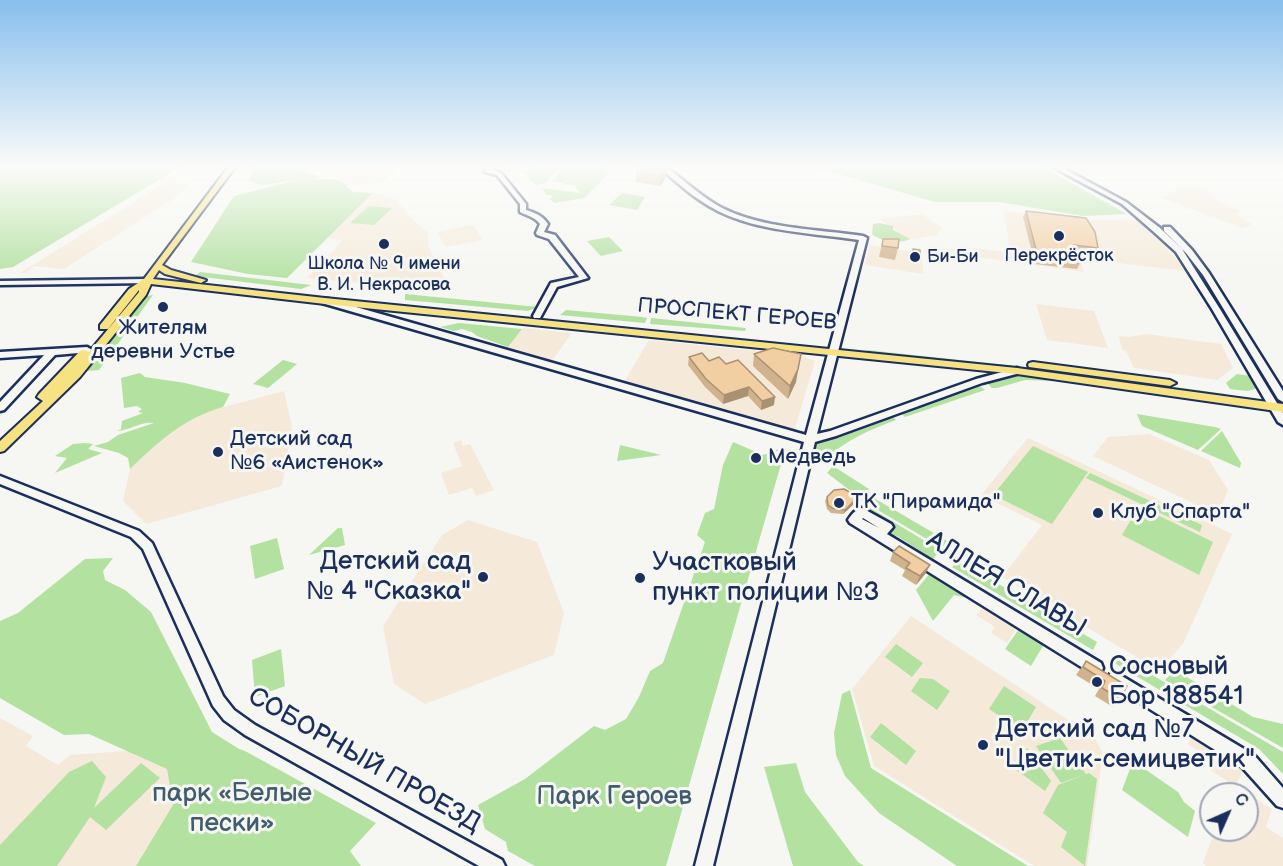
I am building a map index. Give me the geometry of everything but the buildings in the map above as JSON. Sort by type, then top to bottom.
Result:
[{"type":"main road","points":[[0,448],[76,375],[143,293],[147,281],[157,266],[202,206]]},
{"type":"main road","points":[[157,266],[187,278]]},
{"type":"main road","points":[[0,437],[44,397],[87,350],[132,291],[147,281],[187,278]]},
{"type":"main road","name":"ПРОСПЕКТ ГЕРОЕВ","points":[[187,278],[305,293],[835,348],[1278,402]]},
{"type":"main road","name":"ПРОСПЕКТ ГЕРОЕВ","points":[[147,281],[325,301],[1109,374],[1278,402]]},
{"type":"main road","points":[[143,293],[168,284]]},
{"type":"street","points":[[523,206],[522,211],[537,215],[542,219],[544,224],[540,233],[552,237],[584,278],[554,285],[537,316]]},
{"type":"street","points":[[704,866],[785,535],[863,238],[779,225],[735,215],[717,206]]},
{"type":"street","points":[[1127,206],[1139,214],[1174,246],[1192,271],[1255,374],[1278,402]]},
{"type":"street","points":[[1136,206],[1148,213],[1186,247],[1206,273],[1278,402],[1283,422]]},
{"type":"street","points":[[1192,271],[1206,273]]},
{"type":"street","points":[[0,283],[147,281]]},
{"type":"street","name":"ПРОСПЕКТ ГЕРОЕВ","points":[[325,301],[811,439],[1017,370]]},
{"type":"street","points":[[0,355],[87,350]]},
{"type":"street","points":[[0,408],[53,351]]},
{"type":"street","name":"СОБОРНЫЙ ПРОЕЗД","points":[[0,480],[135,534],[148,546],[218,700],[229,715],[283,748],[496,866]]},
{"type":"street","name":"АЛЛЕЯ СЛАВЫ","points":[[879,535],[1248,761],[1283,800]]},
{"type":"shaded area","points":[[127,206],[161,206],[64,269],[34,266],[25,273],[20,273]]},
{"type":"shaded area","name":"Школа № 9 имени В. И. Некрасова","points":[[360,206],[402,206],[428,233],[429,248],[444,278],[425,289],[307,278],[343,240],[328,238]]},
{"type":"shaded area","points":[[1185,206],[1231,206],[1240,210],[1237,215],[1252,224],[1243,228]]},
{"type":"shaded area","points":[[1004,211],[1086,220],[1138,219],[1161,240],[1185,271],[1010,250]]},
{"type":"shaded area","points":[[922,214],[942,228],[936,235],[909,240],[880,219]]},
{"type":"shaded area","points":[[473,225],[483,240],[446,247],[437,232]]},
{"type":"shaded area","points":[[869,245],[922,253],[923,274],[865,265]]},
{"type":"shaded area","points":[[976,248],[1082,263],[1084,272],[963,255],[946,250]]},
{"type":"shaded area","points":[[1036,304],[1094,311],[1108,348],[1047,340]]},
{"type":"shaded area","points":[[523,328],[572,333],[551,362],[506,349]]},
{"type":"shaded area","points":[[1147,334],[1221,344],[1233,368],[1217,380],[1134,368],[1126,351],[1122,350],[1119,336]]},
{"type":"shaded area","points":[[649,340],[800,355],[815,361],[794,432],[624,382]]},
{"type":"shaded area","name":"Детский сад №6 «Аистенок»","points":[[284,391],[292,426],[282,486],[146,524],[123,501],[130,469],[166,434],[205,412]]},
{"type":"shaded area","points":[[1149,434],[1209,460],[1228,490],[1218,515],[1093,456],[1108,437]]},
{"type":"shaded area","points":[[1028,438],[1232,534],[1184,642],[1160,671],[1002,577],[1042,525],[981,495]]},
{"type":"shaded area","points":[[461,440],[463,446],[470,444],[494,490],[476,496],[472,488],[449,495],[441,473],[462,466],[453,443]]},
{"type":"shaded area","name":"Детский сад № 4 \"Сказка\"","points":[[468,520],[537,542],[564,613],[554,655],[425,704],[394,684],[383,626],[442,535]]},
{"type":"shaded area","points":[[982,608],[1016,629],[1007,643],[991,633],[995,627],[976,615]]},
{"type":"shaded area","name":"Детский сад №7 \"Цветик-семицветик\"","points":[[911,616],[1094,737],[1103,753],[1087,866],[1034,866],[874,766],[852,689]]},
{"type":"shaded area","points":[[0,718],[33,736],[26,746],[58,765],[70,755],[152,749],[166,761],[181,859],[164,866],[0,866]]},
{"type":"shaded area","points":[[1192,736],[1243,768],[1238,782],[1229,782],[1210,770],[1214,761],[1188,744]]},
{"type":"shaded area","points":[[1259,801],[1272,809],[1266,827],[1283,838],[1283,866],[1206,866],[1203,863],[1211,842],[1259,842]]},
{"type":"green space","points":[[0,206],[114,206],[13,267],[0,269]]},
{"type":"green space","points":[[227,206],[359,206],[287,278],[248,274],[191,262]]},
{"type":"green space","points":[[369,206],[392,208],[374,225],[350,223]]},
{"type":"green space","points":[[617,206],[639,206],[637,210]]},
{"type":"green space","points":[[1025,206],[1113,206],[1127,214],[1083,216]]},
{"type":"green space","points":[[873,224],[893,226],[893,230],[910,239],[896,241],[875,236],[872,234]]},
{"type":"green space","points":[[609,237],[623,251],[601,256],[587,241]]},
{"type":"green space","points":[[200,272],[311,285],[301,289],[195,276]]},
{"type":"green space","points":[[405,294],[538,307],[528,311],[405,300]]},
{"type":"green space","points":[[153,295],[99,370],[85,370],[115,330],[147,296]]},
{"type":"green space","points":[[566,310],[647,318],[645,323],[560,315]]},
{"type":"green space","points":[[651,318],[746,328],[745,331],[650,324]]},
{"type":"green space","points":[[459,323],[522,329],[508,347],[462,329],[454,331],[440,327]]},
{"type":"green space","points":[[867,350],[1053,370],[1054,373],[867,352]]},
{"type":"green space","points":[[283,360],[297,364],[268,388],[253,384]]},
{"type":"green space","points":[[1059,371],[1226,394],[1227,397],[1060,373]]},
{"type":"green space","points":[[140,373],[145,377],[185,383],[230,394],[223,407],[196,418],[172,432],[130,469],[128,458],[94,446],[154,423],[144,423],[117,431],[121,429],[122,421],[143,413],[138,412],[142,409],[137,406],[124,408],[121,378]]},
{"type":"green space","points":[[1237,374],[1251,376],[1256,384],[1255,389],[1247,391],[1230,389],[1226,383]]},
{"type":"green space","points":[[1022,375],[1056,378],[1056,381],[1025,380],[997,388],[992,388],[987,383]]},
{"type":"green space","points":[[980,386],[985,390],[905,417],[901,413]]},
{"type":"green space","points":[[890,414],[896,420],[858,436],[824,460],[810,453],[815,446],[834,434]]},
{"type":"green space","points":[[1137,414],[1221,429],[1198,450],[1142,426]]},
{"type":"green space","points":[[1222,431],[1241,463],[1240,468],[1201,451]]},
{"type":"green space","name":"Парк Героев","points":[[733,442],[763,455],[781,448],[785,450],[666,866],[535,866],[508,851],[506,842],[485,829],[478,805],[525,779],[594,726],[605,730],[626,719],[650,671],[663,663],[705,542],[697,535],[705,513],[714,509],[723,465]]},
{"type":"green space","points":[[73,444],[93,444],[88,449],[102,453],[55,473],[67,458],[55,456]]},
{"type":"green space","points":[[620,445],[661,455],[617,461]]},
{"type":"green space","points":[[1033,446],[1088,472],[1052,524],[993,495]]},
{"type":"green space","points":[[833,466],[869,489],[860,498],[827,473]]},
{"type":"green space","points":[[1090,473],[1202,525],[1200,532],[1086,478]]},
{"type":"green space","points":[[867,494],[956,546],[961,554],[952,554],[861,500]]},
{"type":"green space","points":[[867,506],[940,550],[933,559],[897,536],[891,542],[881,535],[889,527],[868,514]]},
{"type":"green space","points":[[1139,506],[1213,542],[1199,575],[1122,535]]},
{"type":"green space","points":[[338,528],[342,528],[345,545],[309,555]]},
{"type":"green space","points":[[277,538],[284,569],[255,579],[250,546]]},
{"type":"green space","name":"парк «Белые пески»","points":[[113,558],[103,571],[105,580],[125,590],[151,612],[212,732],[376,823],[350,851],[361,866],[136,866],[173,805],[167,769],[89,734],[64,735],[0,698],[0,621],[18,613],[85,559]]},
{"type":"green space","points":[[958,560],[1097,642],[1093,650],[952,567]]},
{"type":"green space","points":[[931,572],[972,599],[954,595],[933,621],[916,590]]},
{"type":"green space","points":[[1021,626],[1046,641],[1031,666],[1005,649]]},
{"type":"green space","points":[[896,644],[923,663],[912,677],[885,657]]},
{"type":"green space","points":[[281,649],[285,686],[255,697],[252,660]]},
{"type":"green space","points":[[1115,653],[1283,752],[1283,774],[1259,749],[1111,661]]},
{"type":"green space","points":[[1175,670],[1253,717],[1283,724],[1283,748],[1165,680]]},
{"type":"green space","points":[[920,678],[933,679],[950,691],[937,710],[911,691]]},
{"type":"green space","points":[[1004,686],[1036,707],[1022,731],[989,709]]},
{"type":"green space","points":[[850,690],[871,768],[1028,866],[957,866],[879,813],[845,776],[836,755],[834,733],[842,694]]},
{"type":"green space","points":[[881,723],[916,751],[906,765],[870,737]]},
{"type":"green space","points":[[1060,738],[1086,774],[1061,783],[1036,746]]},
{"type":"green space","points":[[1027,748],[1051,781],[1045,791],[1015,769]]},
{"type":"green space","points":[[92,761],[106,777],[94,808],[141,763],[160,778],[106,830],[90,817],[57,866],[0,866],[0,845],[69,772]]},
{"type":"green space","points":[[1133,761],[1178,792],[1184,802],[1195,811],[1188,837],[1122,790]]},
{"type":"green space","points":[[796,763],[805,792],[858,862],[864,866],[793,866],[764,767]]},
{"type":"green space","points":[[1089,773],[1097,779],[1085,866],[1061,847],[1067,832],[1043,813],[1058,785]]},
{"type":"place","name":"Перекрёсток","points":[[1059,236]]},
{"type":"place","name":"Школа № 9 имени В. И. Некрасова","points":[[384,244]]},
{"type":"place","name":"Би-Би","points":[[915,257]]},
{"type":"place","name":"Жителям деревни Устье","points":[[163,307]]},
{"type":"place","name":"Детский сад №6 «Аистенок»","points":[[218,452]]},
{"type":"place","name":"Медведь","points":[[756,458]]},
{"type":"place","name":"ТК \"Пирамида\"","points":[[839,503]]},
{"type":"place","name":"Клуб \"Спарта\"","points":[[1098,513]]},
{"type":"place","name":"Детский сад № 4 \"Сказка\"","points":[[483,577]]},
{"type":"place","name":"Участковый пункт полиции №3","points":[[640,578]]},
{"type":"place","name":"Сосновый Бор 188541","points":[[1097,682]]},
{"type":"place","name":"Детский сад №7 \"Цветик-семицветик\"","points":[[983,745]]}]
